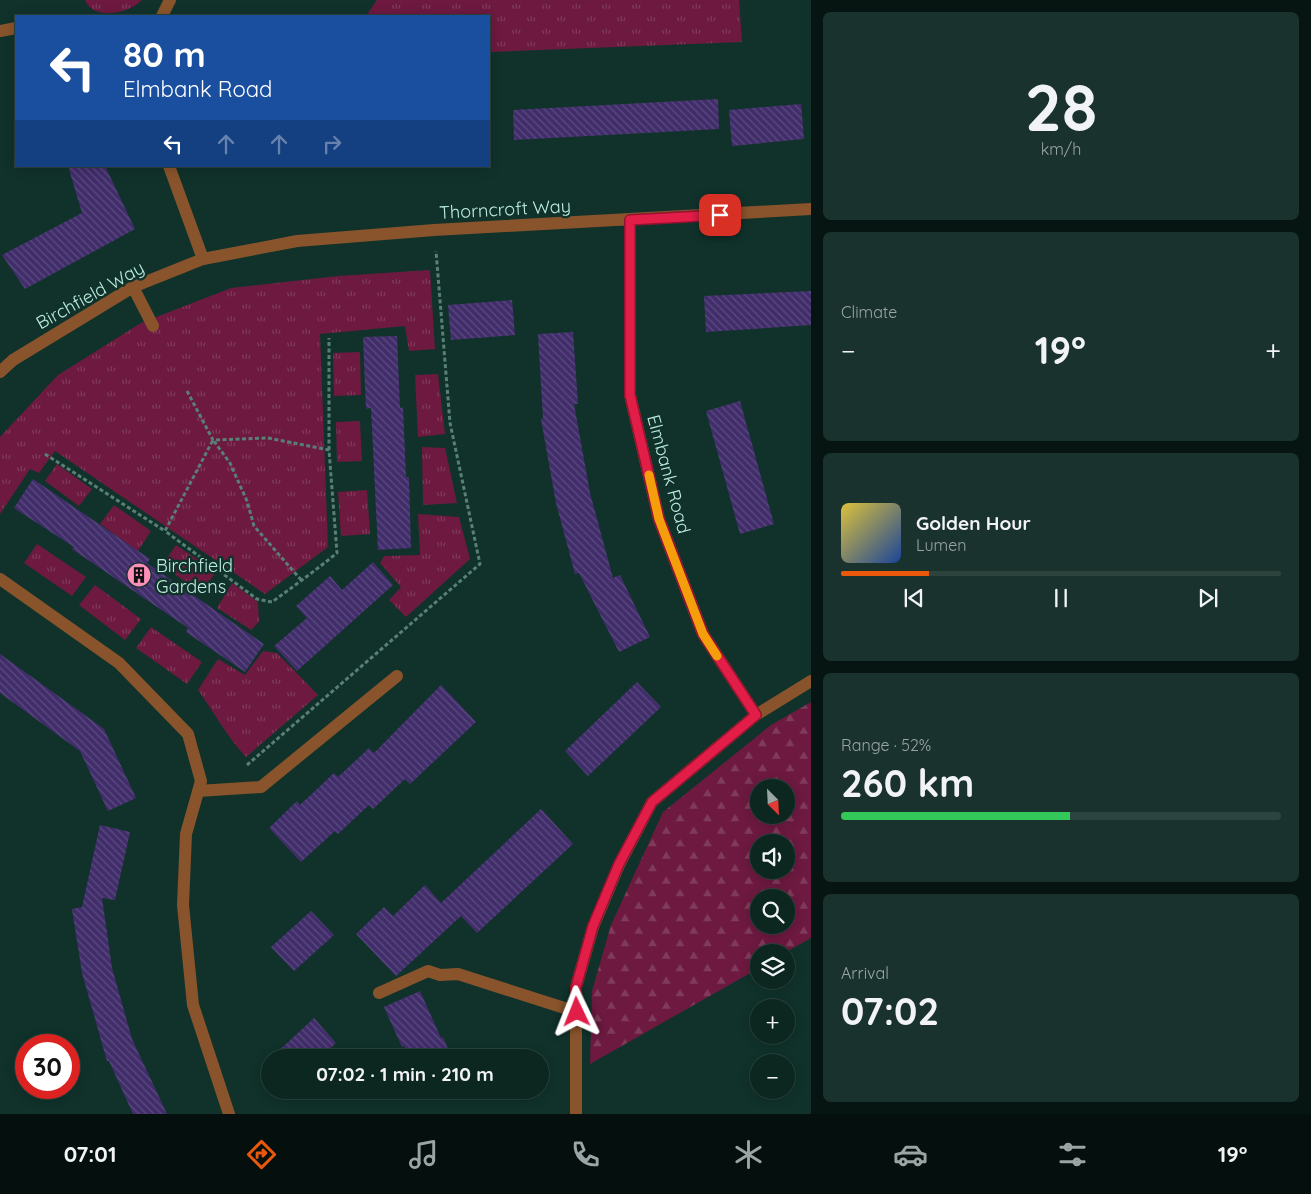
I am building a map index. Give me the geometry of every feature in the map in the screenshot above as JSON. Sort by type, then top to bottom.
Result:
[{"type":"street","points":[[162,15],[170,0]]},
{"type":"street","points":[[0,31],[15,28]]},
{"type":"street","points":[[169,167],[203,260]]},
{"type":"street","name":"Thorncroft Way","points":[[203,260],[297,241],[434,230],[811,209]]},
{"type":"street","name":"Elmbank Road","points":[[630,220],[630,395],[659,519],[703,634],[756,715]]},
{"type":"street","name":"Birchfield Way","points":[[0,372],[12,360],[133,287],[203,260]]},
{"type":"street","points":[[133,287],[153,326]]},
{"type":"street","points":[[0,579],[119,663],[188,734],[201,781],[186,834],[183,905],[193,1005],[229,1114]]},
{"type":"street","points":[[198,791],[261,787],[397,676]]},
{"type":"street","points":[[576,1114],[576,987],[593,926],[619,864],[652,802],[756,715],[811,682]]},
{"type":"street","points":[[379,993],[428,971],[440,975],[458,974],[577,1012]]},
{"type":"path","points":[[245,766],[480,564],[450,423],[434,230]]},
{"type":"path","points":[[45,454],[165,531],[257,599],[272,602],[302,581],[337,552],[329,470],[329,338]]},
{"type":"path","points":[[187,391],[213,440],[230,463],[247,501],[254,526],[302,581]]},
{"type":"path","points":[[213,440],[268,438],[329,450]]},
{"type":"path","points":[[165,531],[213,440]]},
{"type":"green space","points":[[85,0],[142,0],[129,9],[120,12],[103,13],[89,7]]},
{"type":"green space","points":[[377,0],[739,0],[742,42],[490,52],[490,15],[367,15]]},
{"type":"green space","points":[[430,270],[435,349],[409,351],[405,326],[320,334],[328,547],[265,594],[55,451],[39,473],[30,469],[0,514],[0,437],[58,375],[141,323],[231,288],[338,276]]},
{"type":"green space","points":[[360,352],[361,395],[334,396],[333,353]]},
{"type":"green space","points":[[438,374],[445,434],[418,437],[415,375]]},
{"type":"green space","points":[[360,421],[362,461],[337,462],[336,422]]},
{"type":"green space","points":[[422,447],[445,448],[457,503],[423,505]]},
{"type":"green space","points":[[57,464],[92,489],[79,506],[45,481]]},
{"type":"green space","points":[[367,490],[370,534],[341,536],[338,492]]},
{"type":"green space","points":[[114,505],[151,531],[138,551],[100,524]]},
{"type":"green space","points":[[418,514],[459,517],[470,559],[406,617],[389,600],[401,587],[380,563],[384,556],[420,555]]},
{"type":"green space","points":[[37,544],[86,577],[72,596],[24,563]]},
{"type":"green space","points":[[176,545],[216,572],[201,593],[162,565]]},
{"type":"green space","points":[[232,583],[258,602],[259,622],[251,630],[217,608]]},
{"type":"green space","points":[[95,585],[141,619],[125,640],[79,605]]},
{"type":"green space","points":[[151,627],[202,662],[187,684],[136,648]]},
{"type":"green space","points":[[263,651],[277,653],[318,695],[246,757],[198,690],[218,659],[245,675]]},
{"type":"green space","points":[[811,702],[811,938],[795,947],[795,944],[750,944],[750,973],[590,1064],[592,991],[611,925],[663,812],[771,725]]},
{"type":"building","points":[[718,99],[719,129],[514,140],[513,110]]},
{"type":"building","points":[[801,104],[804,139],[732,146],[729,110]]},
{"type":"building","points":[[68,167],[105,167],[135,229],[25,289],[2,255],[82,213]]},
{"type":"building","points":[[811,291],[811,325],[706,332],[704,296]]},
{"type":"building","points":[[512,300],[515,335],[451,340],[448,305]]},
{"type":"building","points":[[573,332],[578,404],[574,404],[590,493],[613,578],[620,575],[650,637],[619,652],[579,573],[575,574],[556,503],[541,419],[543,418],[538,334]]},
{"type":"building","points":[[397,336],[400,408],[403,407],[406,477],[409,477],[411,548],[378,550],[371,408],[366,409],[363,337]]},
{"type":"building","points":[[740,401],[774,524],[740,534],[706,411]]},
{"type":"building","name":"Birchfield Gardens","points":[[33,479],[150,559],[147,563],[264,644],[245,672],[186,632],[188,628],[72,549],[74,547],[14,508]]},
{"type":"building","points":[[373,562],[393,585],[297,671],[274,646],[307,618],[296,606],[330,576],[342,590]]},
{"type":"building","points":[[0,654],[104,729],[136,798],[108,811],[80,751],[0,693]]},
{"type":"building","points":[[637,682],[661,707],[588,776],[565,751]]},
{"type":"building","points":[[441,685],[476,722],[410,784],[405,779],[373,809],[369,805],[338,834],[335,831],[301,862],[269,828],[297,801],[300,805],[334,773],[338,777],[369,748],[374,753]]},
{"type":"building","points":[[541,809],[573,844],[477,933],[461,916],[396,976],[356,934],[384,907],[393,916],[425,885],[441,903]]},
{"type":"building","points":[[100,825],[130,832],[115,900],[102,898],[112,968],[132,1039],[167,1114],[133,1114],[109,1061],[107,1061],[82,973],[72,909],[82,907]]},
{"type":"building","points":[[311,911],[334,935],[294,971],[271,947]]},
{"type":"building","points":[[420,991],[441,1038],[443,1037],[448,1049],[405,1049],[404,1046],[402,1047],[384,1007]]},
{"type":"building","points":[[314,1018],[336,1043],[330,1049],[281,1049]]},
{"type":"slow traffic","points":[[649,475],[659,519],[703,634],[717,656]]},
{"type":"place","name":"Birchfield Gardens","points":[[139,575]]},
{"type":"route","points":[[577,1012],[576,987],[593,926],[619,864],[652,802],[756,715],[703,634],[659,519],[630,395],[630,220],[720,215]]}]
